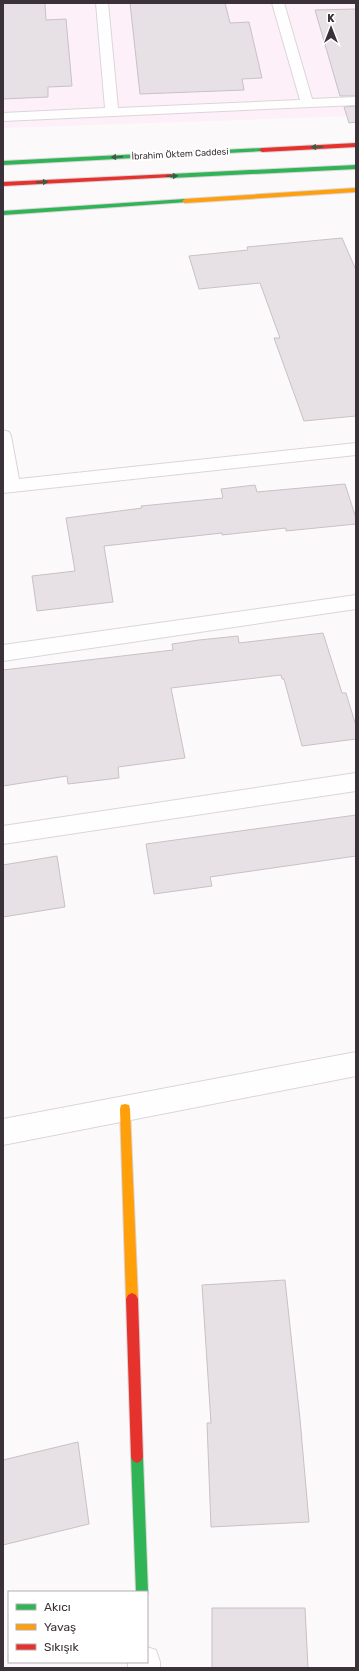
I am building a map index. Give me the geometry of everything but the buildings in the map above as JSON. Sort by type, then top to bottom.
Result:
[{"type":"main road","name":"İbrahim Öktem Caddesi","points":[[3,163],[356,145]]},
{"type":"main road","name":"İbrahim Öktem Caddesi","points":[[3,184],[356,167]]},
{"type":"main road","points":[[3,213],[356,190]]},
{"type":"main road","points":[[125,1109],[142,1591]]},
{"type":"street","points":[[102,3],[112,111]]},
{"type":"street","points":[[278,3],[307,103]]},
{"type":"street","points":[[3,117],[356,100]]},
{"type":"street","points":[[3,436],[7,486],[356,449]]},
{"type":"street","points":[[3,653],[356,602]]},
{"type":"street","points":[[3,835],[356,782]]},
{"type":"street","points":[[3,1132],[356,1064]]},
{"type":"shaded area","points":[[3,3],[356,3],[356,116],[3,128]]},
{"type":"traffic: fast","points":[[3,163],[262,150]]},
{"type":"traffic: fast","points":[[171,176],[356,167]]},
{"type":"traffic: fast","points":[[3,213],[185,201]]},
{"type":"traffic: fast","points":[[137,1457],[142,1591]]},
{"type":"traffic: slow","points":[[185,201],[356,190]]},
{"type":"traffic: slow","points":[[125,1109],[132,1299]]},
{"type":"traffic: jam","points":[[262,150],[356,145]]},
{"type":"traffic: jam","points":[[3,184],[171,176]]},
{"type":"traffic: jam","points":[[132,1299],[137,1457]]}]
